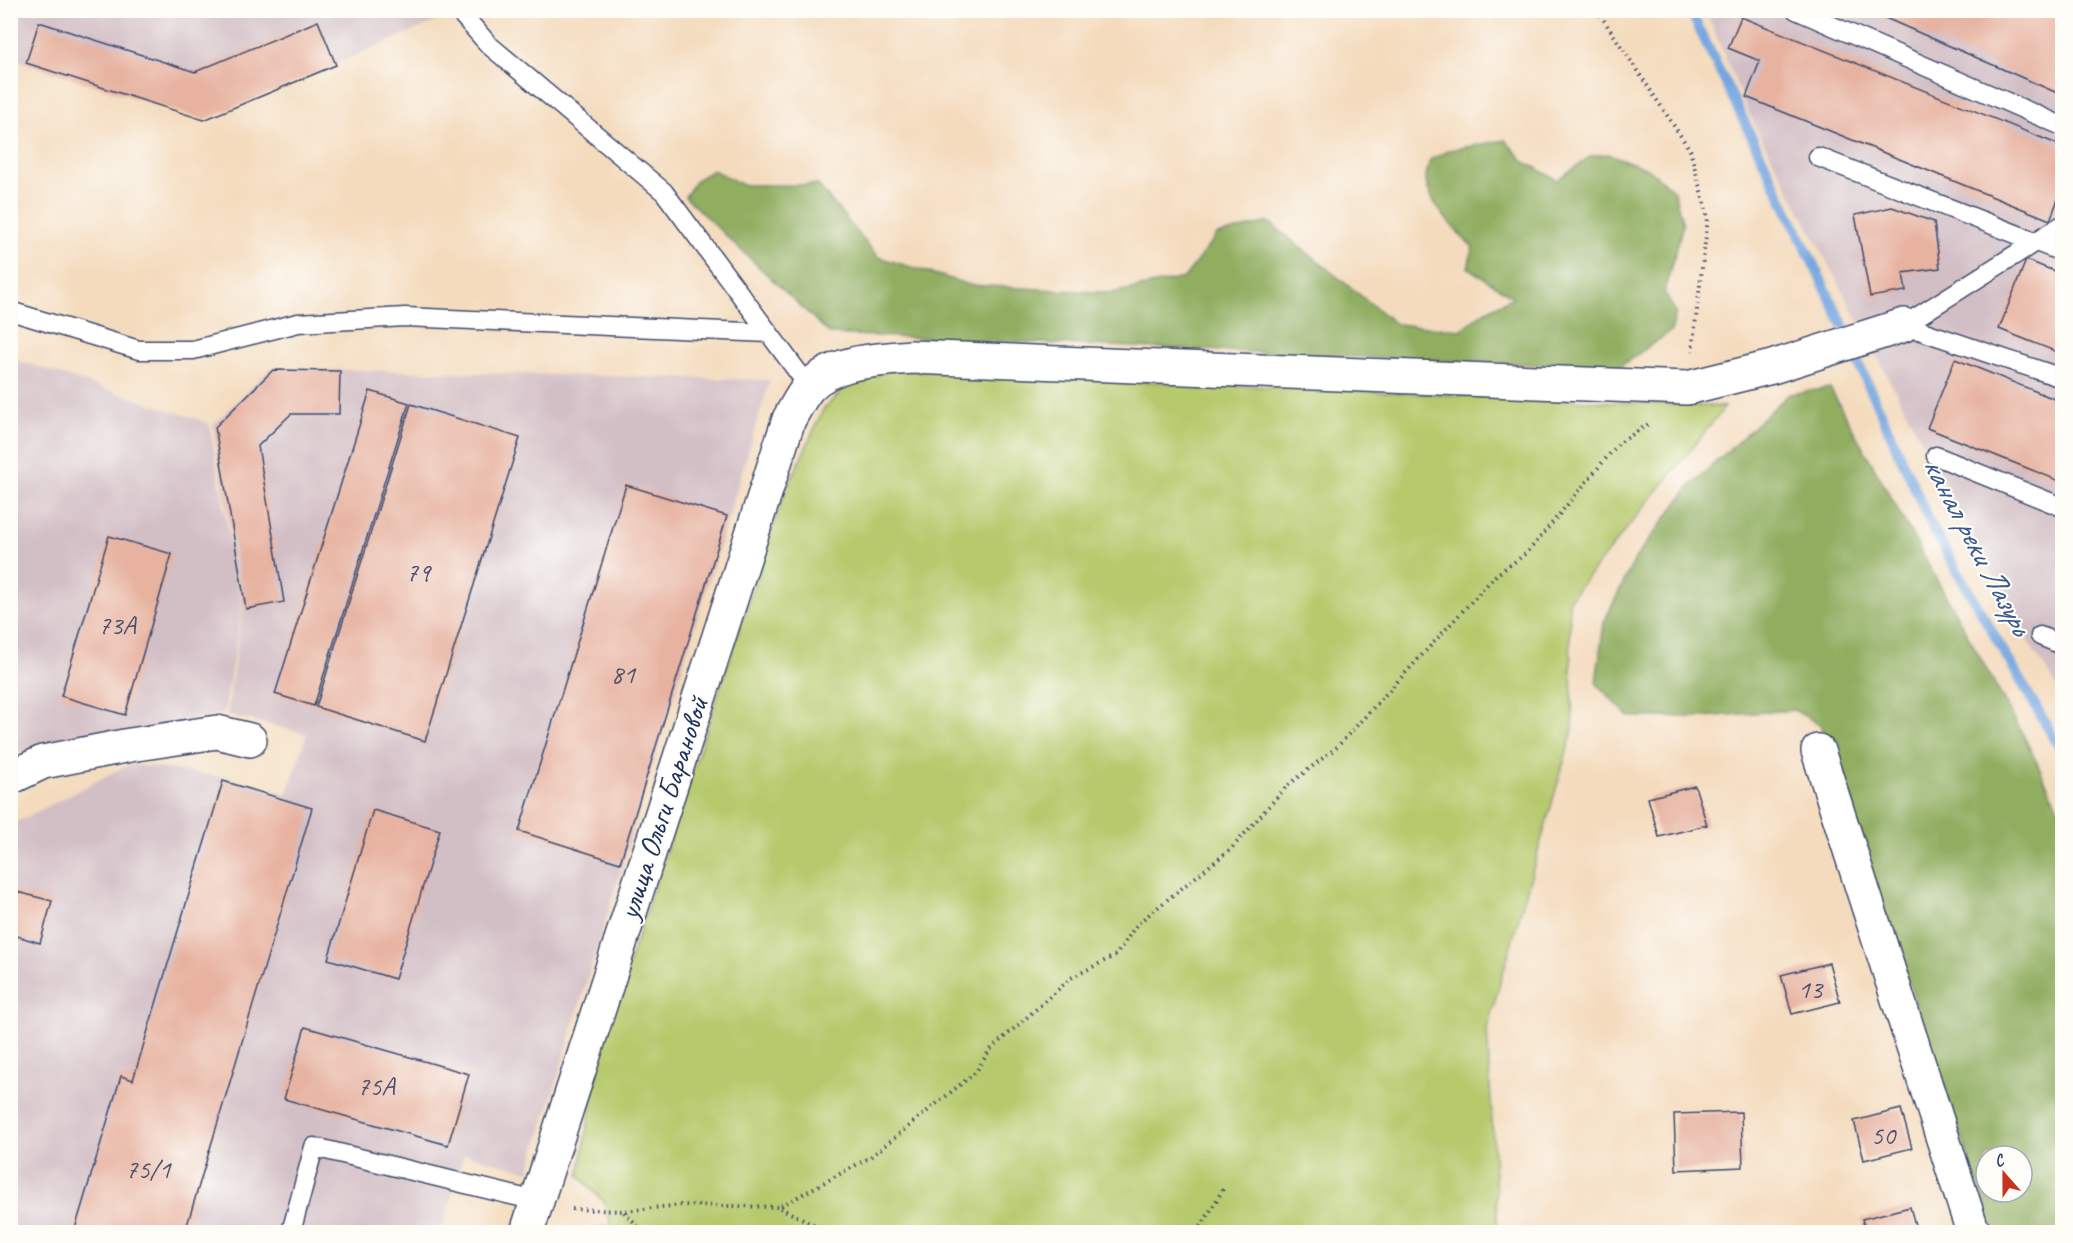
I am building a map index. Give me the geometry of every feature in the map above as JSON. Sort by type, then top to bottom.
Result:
[{"type":"street","points":[[809,387],[828,373],[864,360],[911,357],[1688,388],[1772,367],[1904,325]]},
{"type":"street","name":"улица Ольги Барановой","points":[[527,1233],[789,419],[809,387]]},
{"type":"street","points":[[10,778],[43,762],[130,744],[217,732],[250,740]]},
{"type":"street","points":[[1818,751],[1973,1233]]},
{"type":"lane","points":[[458,10],[489,45],[664,192],[809,387]]},
{"type":"lane","points":[[1796,10],[2062,126]]},
{"type":"lane","points":[[1818,157],[2062,252]]},
{"type":"lane","points":[[1904,325],[2062,225]]},
{"type":"lane","points":[[10,311],[139,351],[193,350],[298,323],[405,317],[769,333]]},
{"type":"lane","points":[[1904,325],[2062,378]]},
{"type":"lane","points":[[1936,456],[2062,507]]},
{"type":"lane","points":[[2040,636],[2062,645]]},
{"type":"lane","points":[[291,1233],[314,1147],[536,1201]]},
{"type":"path","points":[[779,1207],[868,1158],[976,1072],[989,1051],[1071,978],[1116,955],[1137,924],[1232,848],[1286,787],[1337,747],[1496,574],[1527,553],[1618,444],[1666,413],[1688,388],[1708,218],[1690,150],[1597,10]]},
{"type":"path","points":[[1198,1233],[1223,1189]]},
{"type":"path","points":[[536,1201],[578,1210],[624,1211],[681,1205],[779,1207],[830,1233]]},
{"type":"path","points":[[624,1211],[644,1233]]},
{"type":"shaded area","points":[[11,11],[460,11],[204,120],[11,58]]},
{"type":"shaded area","points":[[1706,11],[2062,11],[2062,694],[2027,640],[1748,112]]},
{"type":"shaded area","points":[[11,358],[209,423],[242,608],[224,713],[11,755]]},
{"type":"shaded area","points":[[271,368],[770,380],[529,1171],[464,1154],[441,1232],[11,1232],[11,825],[130,764],[230,778],[287,794],[307,734],[227,714],[243,608],[213,425]]},
{"type":"green space","points":[[1505,140],[1525,162],[1557,180],[1591,156],[1609,154],[1648,169],[1674,191],[1683,225],[1664,292],[1676,313],[1671,331],[1618,368],[830,334],[685,197],[696,180],[713,170],[743,185],[818,185],[878,257],[970,285],[1112,293],[1184,278],[1217,235],[1269,222],[1396,324],[1461,330],[1481,314],[1513,297],[1468,268],[1473,247],[1451,225],[1437,206],[1427,187],[1427,171],[1430,160],[1449,150]]},
{"type":"green space","points":[[888,370],[1725,407],[1569,600],[1573,730],[1487,1028],[1498,1232],[587,1232],[611,1225],[605,1203],[579,1176],[601,1048],[782,500],[823,410],[843,390]]},
{"type":"green space","points":[[1830,388],[2025,738],[2062,816],[2062,1232],[1994,1232],[1984,1204],[2034,1204],[2034,1144],[1974,1144],[1974,1174],[1820,724],[1794,710],[1701,717],[1629,717],[1596,683],[1604,622],[1636,557],[1690,486],[1789,394]]},
{"type":"building","points":[[1867,10],[2062,10],[2062,95]]},
{"type":"building","points":[[1741,17],[2062,146],[2062,189],[2050,220],[1746,97],[1760,61],[1728,48]]},
{"type":"building","points":[[318,21],[336,65],[204,120],[26,63],[39,22],[195,72]]},
{"type":"building","points":[[1892,207],[1934,222],[1940,268],[1903,273],[1906,291],[1870,297],[1855,215]]},
{"type":"building","points":[[2026,260],[2062,274],[2062,354],[1999,329]]},
{"type":"building","points":[[1955,359],[2062,402],[2062,482],[1927,428]]},
{"type":"building","points":[[273,370],[340,371],[339,414],[291,414],[258,446],[284,602],[246,609],[215,427]]},
{"type":"building","points":[[370,391],[409,403],[314,706],[275,694]]},
{"type":"building","points":[[411,404],[520,438],[425,741],[316,707]]},
{"type":"building","points":[[626,485],[727,516],[620,863],[519,831]]},
{"type":"building","points":[[109,536],[172,554],[125,715],[61,696]]},
{"type":"building","points":[[223,781],[312,808],[185,1232],[74,1232],[121,1076],[133,1080]]},
{"type":"building","points":[[1695,786],[1707,825],[1659,837],[1648,798]]},
{"type":"building","points":[[373,810],[440,830],[395,979],[328,959]]},
{"type":"building","points":[[10,890],[52,901],[40,943],[10,934]]},
{"type":"building","points":[[1829,963],[1840,1002],[1792,1014],[1781,975]]},
{"type":"building","points":[[305,1027],[469,1074],[448,1145],[284,1099]]},
{"type":"building","points":[[1901,1109],[1912,1148],[1864,1160],[1854,1121]]},
{"type":"building","points":[[1741,1112],[1743,1167],[1676,1170],[1674,1114]]},
{"type":"building","points":[[1910,1207],[1917,1232],[1866,1232],[1862,1219]]},
{"type":"waterway","name":"канал реки Лазурь","points":[[1690,10],[1843,325]]},
{"type":"waterway","name":"канал реки Лазурь","points":[[1856,358],[1934,531],[2062,752]]}]
